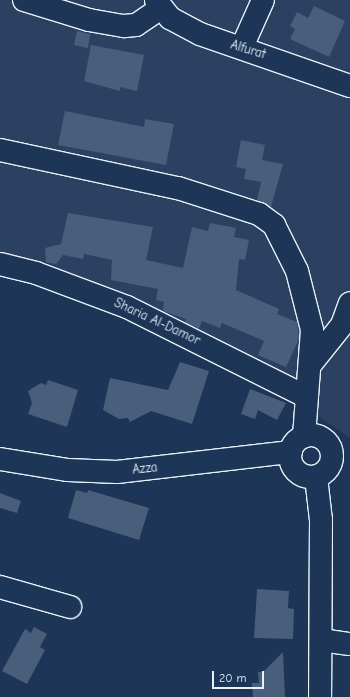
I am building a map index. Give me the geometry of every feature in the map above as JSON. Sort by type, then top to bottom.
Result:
[{"type":"street","points":[[24,0],[89,20],[124,26],[136,25],[158,4]]},
{"type":"street","points":[[242,47],[263,0]]},
{"type":"street","name":"Alfurat","points":[[158,4],[175,21],[200,34],[242,47],[350,86]]},
{"type":"street","points":[[0,150],[178,188],[267,219],[280,232],[297,270],[308,307],[311,364],[307,397],[297,444],[296,471],[316,477],[328,470],[341,455]]},
{"type":"street","name":"Sharia Al-Damor","points":[[0,264],[36,273],[127,307],[307,397]]},
{"type":"street","points":[[311,364],[342,325],[350,303]]},
{"type":"street","name":"Azza","points":[[0,459],[68,470],[117,472],[324,439],[341,455]]},
{"type":"street","points":[[316,477],[321,520],[320,697]]},
{"type":"street","points":[[0,587],[70,607]]},
{"type":"street","points":[[321,640],[350,644]]},
{"type":"shaded area","points":[[0,0],[350,0],[350,438],[192,331],[0,267]]},
{"type":"building","points":[[314,6],[345,21],[329,57],[290,39],[295,29],[290,26],[297,12],[308,18]]},
{"type":"building","points":[[77,31],[90,34],[88,48],[74,45]]},
{"type":"building","points":[[91,45],[144,55],[137,91],[120,87],[120,91],[84,81]]},
{"type":"building","points":[[65,111],[144,127],[145,119],[174,124],[166,165],[58,145]]},
{"type":"building","points":[[241,140],[265,145],[262,160],[283,164],[271,207],[257,200],[261,182],[244,179],[246,169],[236,167]]},
{"type":"building","points":[[68,213],[153,227],[146,260],[183,268],[192,227],[208,231],[210,223],[236,228],[234,237],[249,240],[245,260],[239,259],[236,290],[279,309],[277,314],[297,322],[299,339],[286,367],[258,355],[264,341],[222,323],[220,328],[202,321],[199,329],[185,322],[186,319],[163,311],[164,302],[156,300],[158,289],[111,280],[112,260],[84,254],[83,259],[63,255],[56,264],[46,262],[45,248],[61,244]]},
{"type":"building","points":[[180,362],[209,371],[192,424],[151,411],[130,422],[128,418],[119,419],[103,410],[110,378],[168,390]]},
{"type":"building","points":[[48,380],[78,390],[67,427],[28,414],[32,403],[28,391],[41,383],[46,385]]},
{"type":"building","points":[[250,389],[286,403],[277,420],[258,410],[255,419],[241,414]]},
{"type":"building","points":[[76,490],[87,493],[88,490],[149,508],[139,540],[68,518]]},
{"type":"building","points":[[0,493],[21,501],[17,513],[0,508]]},
{"type":"building","points":[[257,589],[289,591],[288,608],[294,609],[293,639],[254,638]]},
{"type":"building","points":[[34,627],[47,634],[40,647],[45,650],[27,684],[2,671],[25,629],[31,633]]},
{"type":"building","points":[[283,652],[285,697],[253,697],[252,683],[259,683],[258,672],[263,672]]}]
